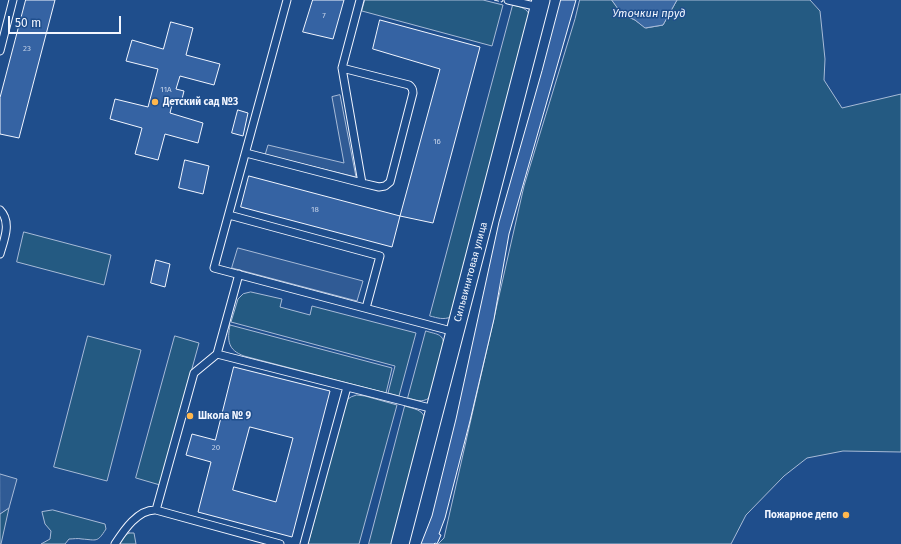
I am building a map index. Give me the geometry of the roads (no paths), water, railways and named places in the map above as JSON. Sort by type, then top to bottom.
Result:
[{"type":"street","name":"Сильвинитовая улица","points":[[400,544],[540,4]]},
{"type":"lane","points":[[0,51],[13,0]]},
{"type":"lane","points":[[288,0],[214,268],[455,332]]},
{"type":"lane","points":[[360,0],[342,68],[362,183]]},
{"type":"lane","points":[[508,0],[540,4]]},
{"type":"lane","points":[[246,153],[379,187],[385,186],[390,182],[413,93],[412,87],[342,68]]},
{"type":"lane","points":[[0,210],[4,215],[7,224],[0,254]]},
{"type":"lane","points":[[229,215],[380,256],[366,308]]},
{"type":"lane","points":[[156,510],[194,373],[217,354],[239,274]]},
{"type":"lane","points":[[217,354],[435,410]]},
{"type":"lane","points":[[304,544],[347,387]]},
{"type":"lane","points":[[115,544],[125,529],[138,517],[147,511],[152,510],[280,544]]},
{"type":"water","name":"Уточкин пруд","points":[[612,0],[677,0],[663,25],[645,28],[635,20],[622,14]]},
{"type":"place","name":"Детский сад №3","points":[[155,102]]},
{"type":"place","name":"Школа № 9","points":[[190,416]]},
{"type":"place","name":"Пожарное депо","points":[[846,515]]}]
